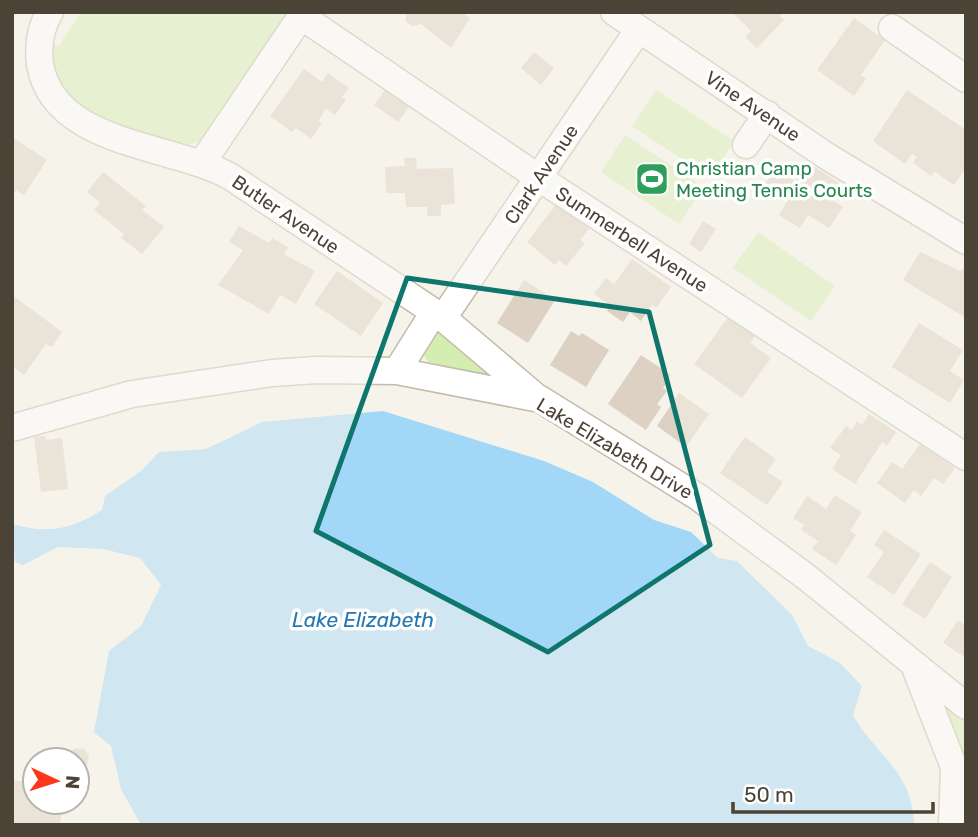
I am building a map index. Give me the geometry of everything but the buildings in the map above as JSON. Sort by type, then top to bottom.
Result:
[{"type":"street","name":"Butler Avenue","points":[[50,12],[39,50],[48,87],[80,122],[111,136],[202,163],[231,177],[438,315],[540,400]]},
{"type":"street","name":"Vine Avenue","points":[[614,12],[853,173],[966,241]]},
{"type":"street","points":[[202,163],[302,14]]},
{"type":"street","name":"Summerbell Avenue","points":[[302,14],[539,178],[966,457]]},
{"type":"street","points":[[892,28],[966,79]]},
{"type":"street","name":"Clark Avenue","points":[[397,371],[539,178],[639,29]]},
{"type":"street","points":[[746,145],[767,114]]},
{"type":"street","name":"Lake Elizabeth Drive","points":[[12,428],[111,399],[156,390],[283,373],[397,371],[540,400],[698,497],[805,576],[966,706]]},
{"type":"street","points":[[916,668],[954,767],[958,802]]},
{"type":"highlighted area","points":[[407,278],[649,312],[710,545],[548,652],[316,531]]},
{"type":"green space","points":[[81,12],[294,12],[206,139],[184,146],[114,126],[79,106],[58,82],[49,50],[52,43],[59,46]]},
{"type":"green space","name":"Christian Camp Meeting Tennis Courts","points":[[656,90],[734,141],[710,178],[632,126]]},
{"type":"green space","name":"Christian Camp Meeting Tennis Courts","points":[[625,135],[704,187],[679,224],[601,172]]},
{"type":"green space","points":[[758,232],[835,286],[811,321],[733,268]]},
{"type":"green space","points":[[437,332],[443,332],[490,373],[487,376],[428,362],[422,352]]},
{"type":"green space","points":[[946,705],[966,715],[966,760],[944,708]]},
{"type":"water","name":"Lake Elizabeth","points":[[383,411],[544,461],[593,482],[654,520],[691,532],[718,558],[737,561],[792,615],[808,646],[840,663],[862,686],[853,715],[900,777],[912,806],[914,825],[141,825],[121,789],[111,746],[94,732],[109,651],[141,626],[161,585],[140,558],[103,549],[58,547],[23,565],[15,562],[12,524],[48,529],[69,526],[91,517],[102,510],[105,496],[141,471],[159,452],[206,449],[262,422]]},
{"type":"place","name":"Christian Camp Meeting Tennis Courts","points":[[652,179]]}]
